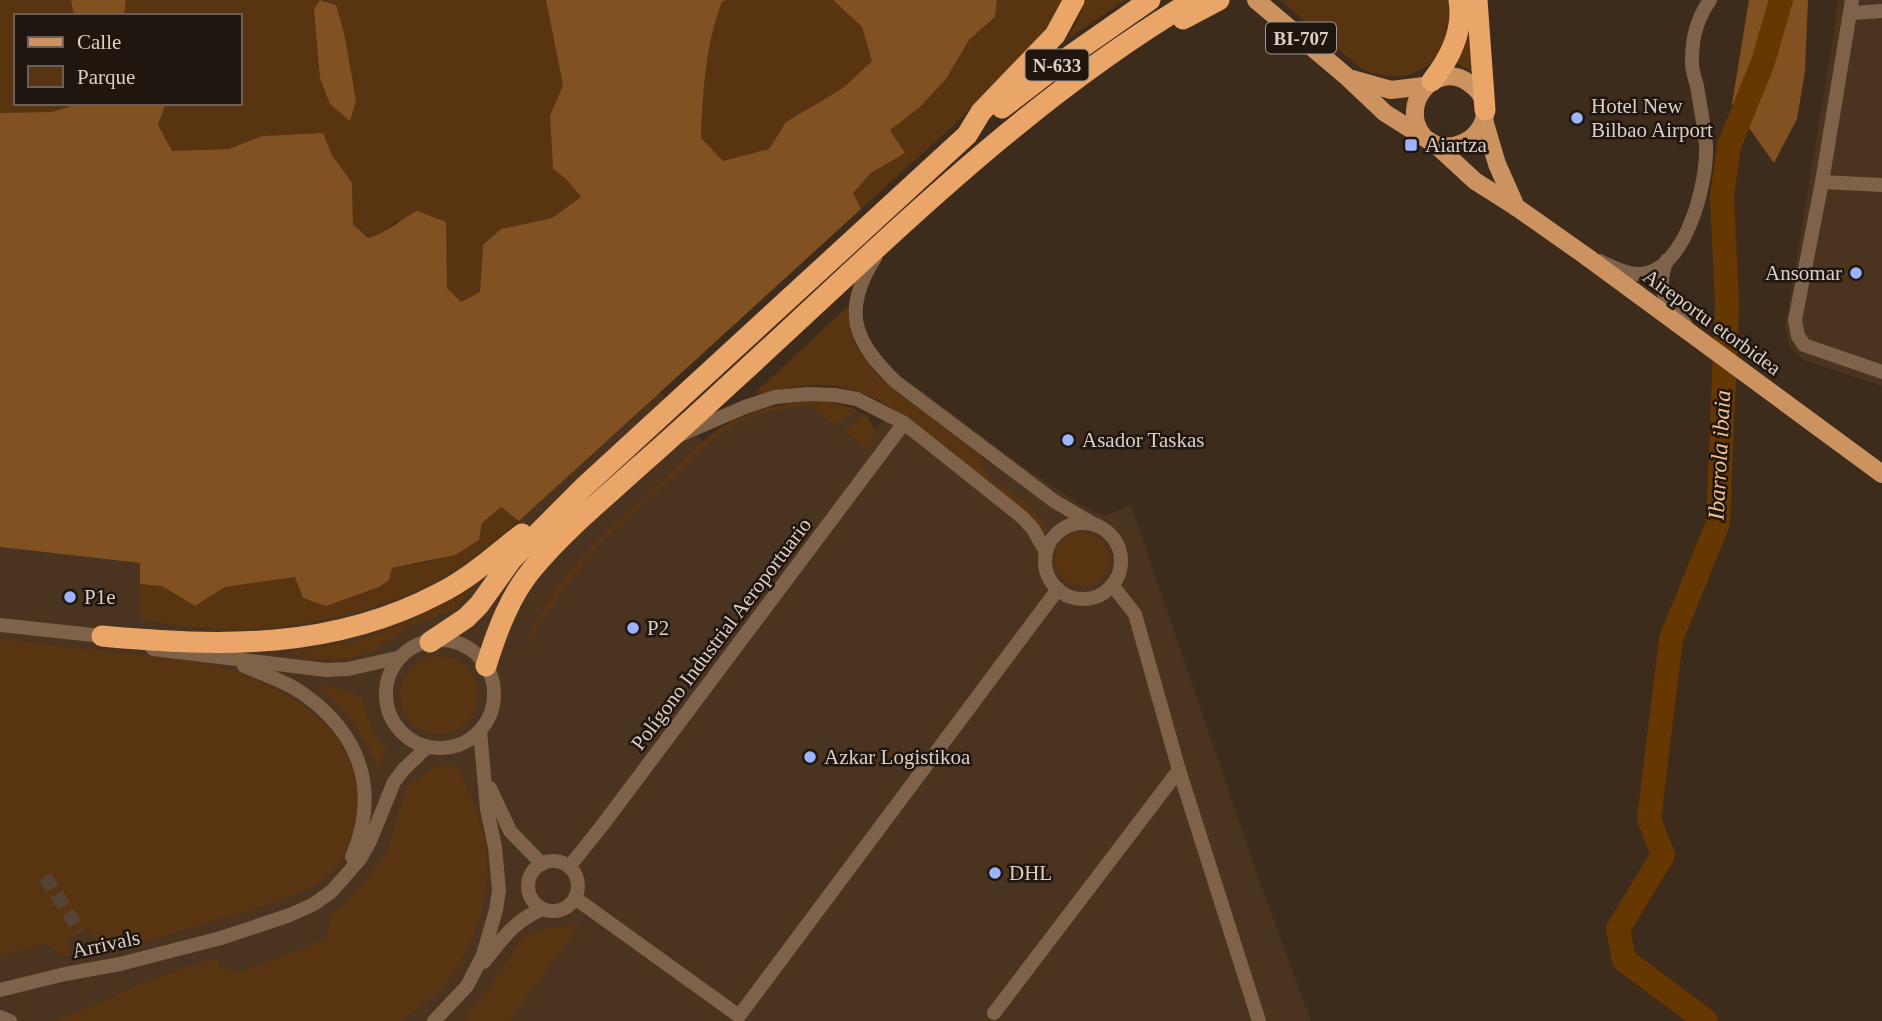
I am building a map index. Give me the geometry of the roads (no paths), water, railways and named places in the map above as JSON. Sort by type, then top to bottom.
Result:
[{"type":"highway","points":[[430,642],[466,618],[479,605],[512,559],[585,486],[967,135],[981,112],[1055,35],[1074,0]]},
{"type":"highway","name":"N-633","points":[[967,135],[1071,55],[1150,0]]},
{"type":"highway","name":"N-633","points":[[887,239],[1025,118],[1080,76],[1194,0]]},
{"type":"highway","points":[[1080,76],[1219,0]]},
{"type":"highway","points":[[1428,84],[1445,65],[1456,39],[1461,21],[1459,0]]},
{"type":"highway","points":[[1476,0],[1484,115]]},
{"type":"highway","points":[[486,666],[507,611],[534,566],[579,520],[671,439],[887,239]]},
{"type":"highway","points":[[102,636],[261,643],[328,634],[362,625],[442,593],[585,486]]},
{"type":"main road","name":"BI-707","points":[[1256,0],[1346,76],[1385,113],[1432,143]]},
{"type":"main road","name":"BI-707","points":[[1346,76],[1391,90],[1428,84],[1452,76],[1471,84],[1478,91],[1497,164],[1516,207]]},
{"type":"main road","name":"BI-707","points":[[1428,84],[1418,95],[1413,114],[1415,124],[1475,181],[1516,207]]},
{"type":"main road","points":[[1432,143],[1456,147],[1466,144],[1474,138],[1484,115]]},
{"type":"main road","name":"Aireportu etorbidea","points":[[1516,207],[1882,474]]},
{"type":"street","points":[[1583,254],[1634,274],[1651,272],[1667,260],[1680,244],[1695,215],[1702,191],[1706,146],[1691,63],[1694,34],[1701,13],[1710,0]]},
{"type":"street","points":[[1882,11],[1851,6],[1822,182],[1795,320],[1798,336],[1804,345],[1882,372]]},
{"type":"street","points":[[1822,182],[1882,185]]},
{"type":"street","points":[[671,439],[775,397],[808,394],[857,399],[904,423],[1022,517],[1033,529],[1046,552],[1047,573],[1058,589],[1068,596],[1080,598],[1103,593],[1112,585],[1121,563],[1114,540],[1106,531],[1054,501],[896,382],[864,348],[858,330],[856,305],[862,278],[887,239]]},
{"type":"street","points":[[1667,260],[1661,280],[1663,296],[1699,341]]},
{"type":"street","name":"Polígono Industrial Aeroportuario","points":[[569,867],[904,423]]},
{"type":"street","points":[[1046,552],[1054,537],[1067,527],[1076,524],[1095,525]]},
{"type":"street","points":[[1112,585],[1135,614],[1179,770],[1259,1021]]},
{"type":"street","points":[[575,898],[739,1016],[1058,589]]},
{"type":"street","points":[[0,625],[102,636],[150,649],[326,670],[348,669],[401,657],[419,645],[443,641],[468,648],[486,666],[492,678],[494,699],[488,720],[480,731],[464,743],[446,748],[427,747],[403,734],[388,710],[386,696],[388,682],[401,657]]},
{"type":"street","points":[[228,659],[300,692],[320,707],[339,727],[353,750],[363,775],[366,817],[345,878]]},
{"type":"street","points":[[467,986],[483,955],[493,927],[499,890],[495,847],[487,809],[480,731]]},
{"type":"street","name":"Arrivals","points":[[0,990],[120,964],[221,938],[314,904],[345,878],[370,841],[394,782],[427,747]]},
{"type":"street","points":[[994,1013],[1179,770]]},
{"type":"street","points":[[483,773],[510,831],[542,864]]},
{"type":"street","points":[[561,863],[569,867],[577,881],[575,898],[561,910],[542,909],[535,904],[528,887],[529,877],[542,864],[561,863]]},
{"type":"street","points":[[434,1021],[467,986],[509,929],[528,915],[542,909]]},
{"type":"street","points":[[0,1017],[10,1021]]},
{"type":"waterway","name":"Ibarrola ibaia","points":[[1706,1021],[1624,960],[1618,929],[1663,855],[1649,819],[1671,639],[1718,523],[1727,304],[1722,196],[1729,146],[1763,62],[1781,0]]},
{"type":"tunnel","points":[[45,877],[80,931]]},
{"type":"place","name":"Hotel New Bilbao Airport","points":[[1577,118]]},
{"type":"place","name":"Aiartza","points":[[1411,145]]},
{"type":"place","name":"Ansomar","points":[[1856,273]]},
{"type":"place","name":"Asador Taskas","points":[[1068,440]]},
{"type":"place","name":"P1e","points":[[70,597]]},
{"type":"place","name":"P2","points":[[633,628]]},
{"type":"place","name":"Azkar Logistikoa","points":[[810,757]]},
{"type":"place","name":"DHL","points":[[995,873]]}]
